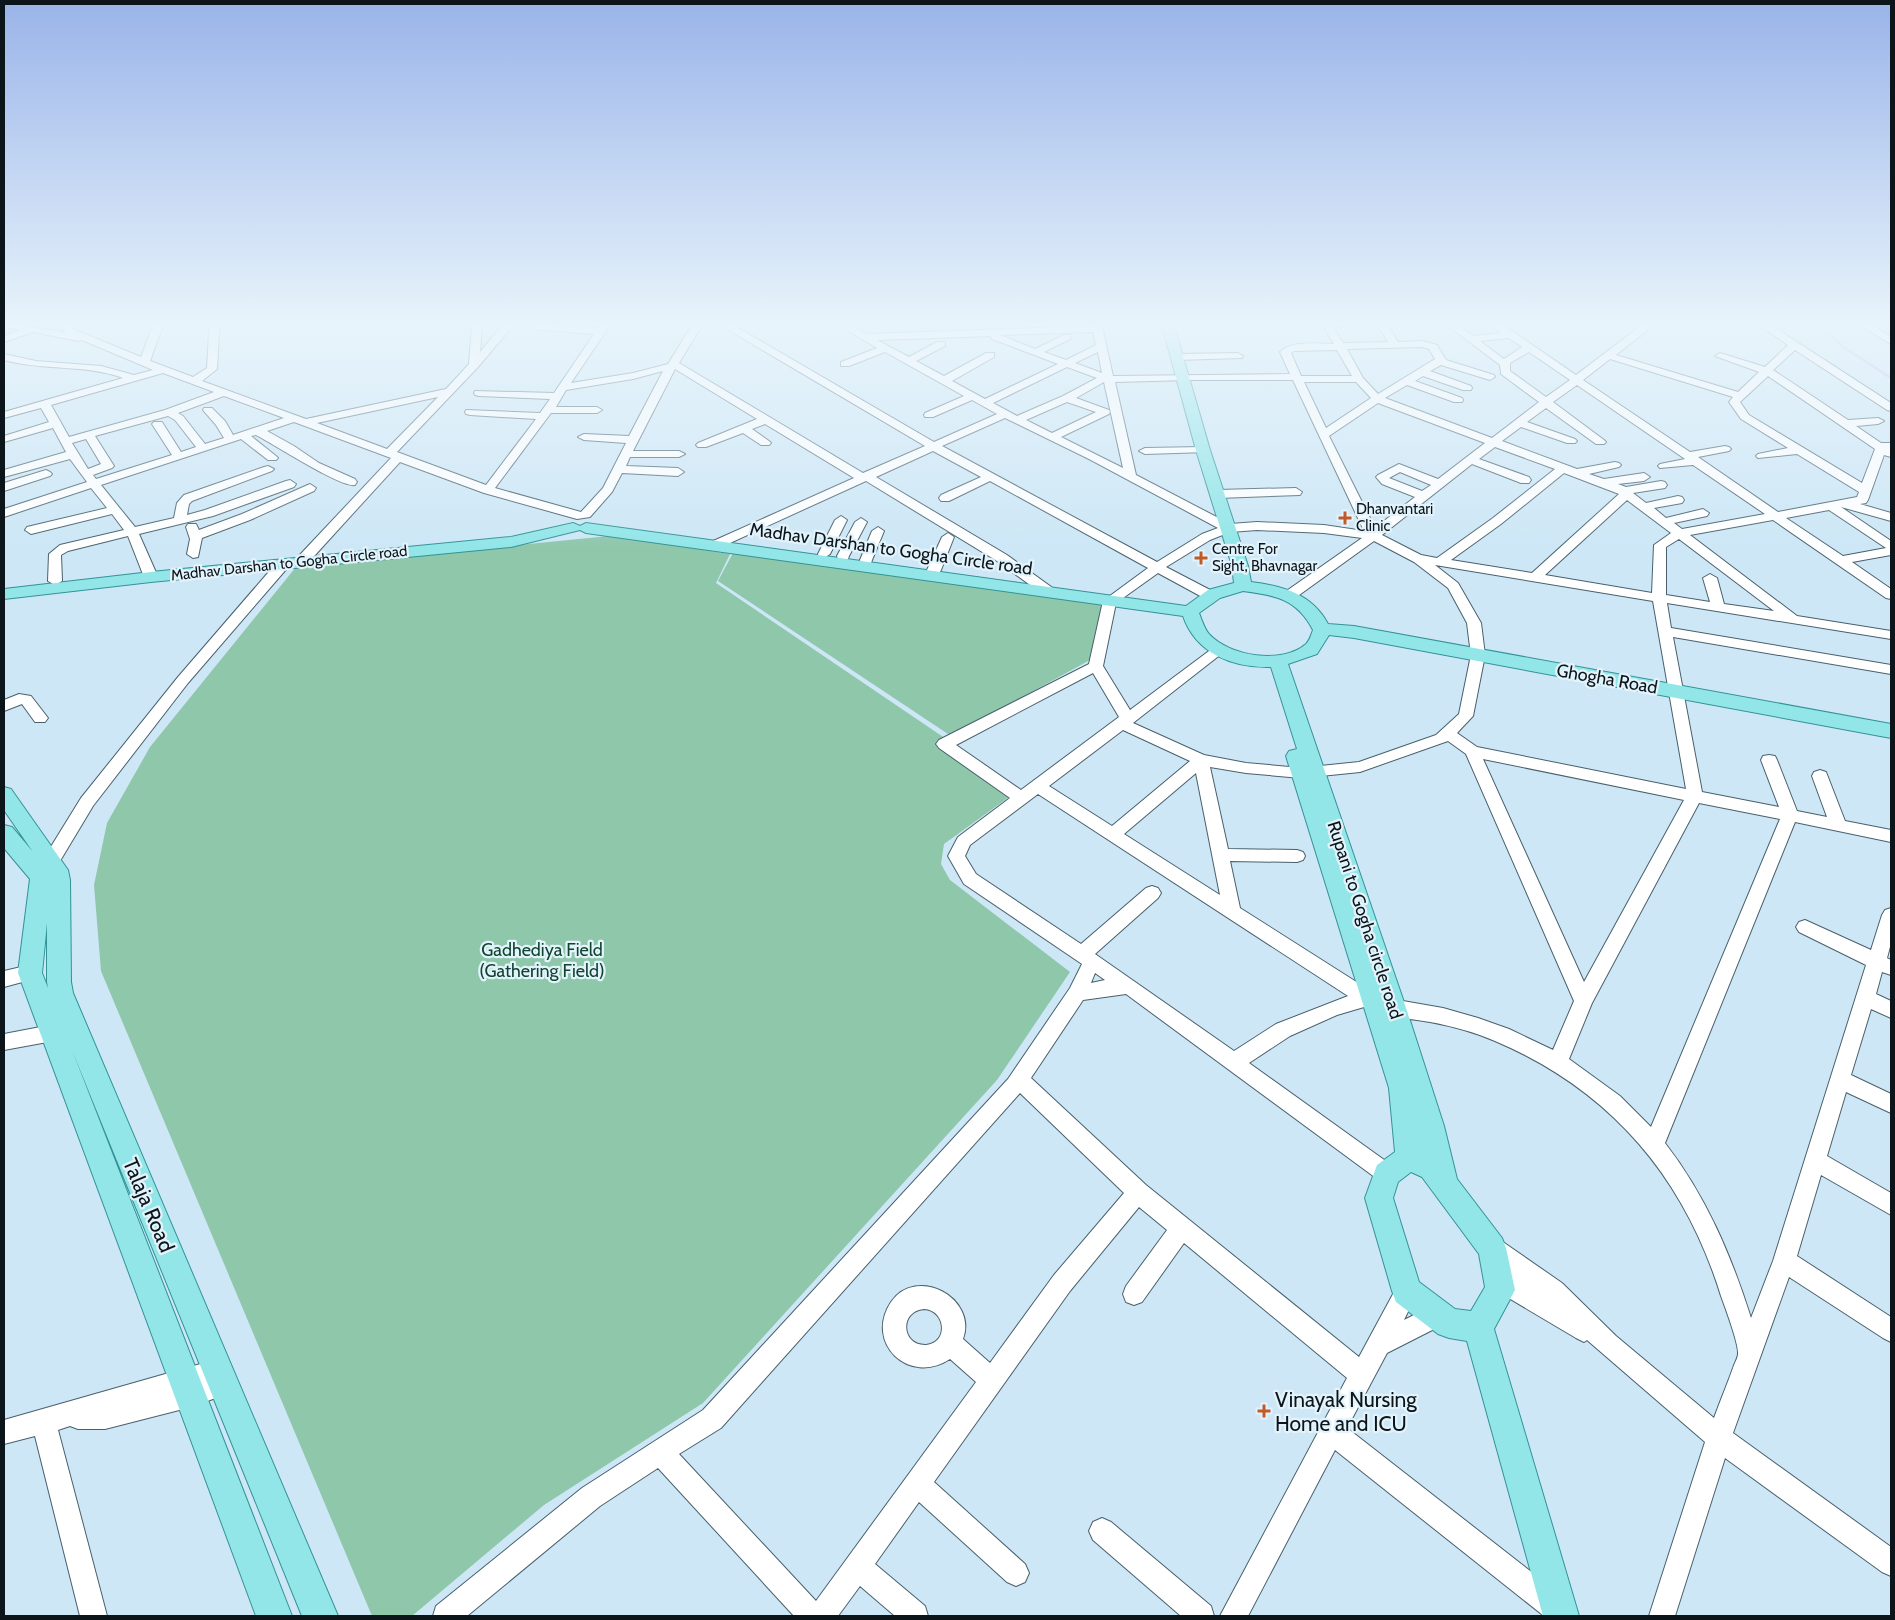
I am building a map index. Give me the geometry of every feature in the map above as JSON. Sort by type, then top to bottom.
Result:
[{"type":"main road","points":[[1189,398],[1203,450],[1240,566],[1243,586]]},
{"type":"main road","name":"Madhav Darshan to Gogha Circle road","points":[[4,594],[150,574],[511,542],[581,520],[1114,598],[1198,604]]},
{"type":"main road","name":"Madhav Darshan to Gogha Circle road","points":[[721,542],[843,556],[1045,588]]},
{"type":"main road","points":[[4,587],[304,560]]},
{"type":"main road","points":[[1243,586],[1268,588],[1290,595],[1307,607],[1317,617],[1322,629],[1313,647],[1295,657],[1272,662],[1235,659],[1218,651],[1197,632],[1198,604],[1243,586]]},
{"type":"main road","name":"Ghogha Road","points":[[1322,629],[1354,632],[1891,731]]},
{"type":"main road","name":"Rupani to Gogha circle road","points":[[1272,662],[1308,772],[1402,1088],[1398,1166]]},
{"type":"main road","name":"Talaja Road","points":[[9,825],[46,869],[57,870],[59,880],[59,982],[64,1029],[101,1124],[188,1387],[274,1616]]},
{"type":"main road","name":"Talaja Road","points":[[46,869],[17,976],[64,1029]]},
{"type":"main road","name":"Rupani to Gogha circle road","points":[[1378,1003],[1431,1126],[1444,1182]]},
{"type":"main road","name":"Talaja Road","points":[[101,1124],[221,1377],[320,1616]]},
{"type":"main road","points":[[1478,1327],[1449,1323],[1407,1290],[1379,1198],[1398,1166],[1432,1168],[1492,1248],[1500,1290],[1478,1327],[1562,1615]]},
{"type":"street","points":[[4,414],[63,398]]},
{"type":"street","points":[[4,474],[69,446],[89,435],[169,412],[209,398]]},
{"type":"street","points":[[240,398],[488,490],[540,505],[547,511],[581,520],[604,503],[608,496],[608,489],[656,398]]},
{"type":"street","points":[[4,513],[90,479],[179,457],[258,431],[302,420],[416,398]]},
{"type":"street","points":[[304,560],[443,398]]},
{"type":"street","points":[[485,398],[552,403],[597,410]]},
{"type":"street","points":[[488,490],[556,398]]},
{"type":"street","points":[[470,412],[552,403],[568,398]]},
{"type":"street","points":[[728,398],[1002,558],[1045,588]]},
{"type":"street","points":[[850,398],[933,446],[1158,566],[1198,604]]},
{"type":"street","points":[[929,415],[968,398]]},
{"type":"street","points":[[975,398],[1228,528]]},
{"type":"street","points":[[984,403],[995,398]]},
{"type":"street","points":[[1016,420],[1066,398],[1105,412],[1052,437]]},
{"type":"street","points":[[1112,398],[1131,477]]},
{"type":"street","points":[[1306,398],[1373,536]]},
{"type":"street","points":[[1324,436],[1377,398],[1625,492],[1678,534],[1793,619]]},
{"type":"street","points":[[1451,398],[1458,400]]},
{"type":"street","points":[[1541,398],[1600,442]]},
{"type":"street","points":[[1290,595],[1373,536],[1423,496],[1555,398]]},
{"type":"street","points":[[1604,398],[1891,595]]},
{"type":"street","points":[[1738,398],[1734,402],[1745,417],[1865,490]]},
{"type":"street","points":[[1558,1062],[1583,1001],[1695,795],[1659,598],[1660,545],[1678,534],[1862,500],[1865,490],[1888,450],[1806,398]]},
{"type":"street","points":[[1875,398],[1891,408]]},
{"type":"street","points":[[44,403],[90,479],[132,532],[150,574]]},
{"type":"street","points":[[208,410],[221,423],[231,440]]},
{"type":"street","points":[[169,412],[179,418],[203,449]]},
{"type":"street","points":[[721,542],[1004,414]]},
{"type":"street","points":[[702,446],[766,420]]},
{"type":"street","points":[[1845,424],[1878,421]]},
{"type":"street","points":[[1520,423],[1571,441]]},
{"type":"street","points":[[4,439],[56,424]]},
{"type":"street","points":[[158,424],[179,457]]},
{"type":"street","points":[[744,428],[765,443]]},
{"type":"street","points":[[258,431],[284,444],[315,464],[351,482]]},
{"type":"street","points":[[89,435],[108,466],[90,479]]},
{"type":"street","points":[[193,554],[195,536],[184,519],[183,503],[188,498],[270,464],[244,436]]},
{"type":"street","points":[[584,437],[634,440]]},
{"type":"street","points":[[4,462],[69,446]]},
{"type":"street","points":[[1664,466],[1724,449]]},
{"type":"street","points":[[1145,451],[1203,450]]},
{"type":"street","points":[[1762,456],[1798,450]]},
{"type":"street","points":[[626,454],[679,454]]},
{"type":"street","points":[[1471,460],[1524,480]]},
{"type":"street","points":[[1576,473],[1615,465]]},
{"type":"street","points":[[1423,496],[1382,478],[1399,467],[1439,484]]},
{"type":"street","points":[[1440,562],[1497,521],[1563,468]]},
{"type":"street","points":[[618,470],[678,472]]},
{"type":"street","points":[[4,487],[46,474]]},
{"type":"street","points":[[945,498],[990,477]]},
{"type":"street","points":[[1604,484],[1644,477]]},
{"type":"street","points":[[55,581],[55,554],[64,548],[225,508],[290,484]]},
{"type":"street","points":[[1535,577],[1625,492],[1661,485]]},
{"type":"street","points":[[195,536],[246,517],[310,488]]},
{"type":"street","points":[[1218,494],[1296,492]]},
{"type":"street","points":[[1643,507],[1678,500]]},
{"type":"street","points":[[1845,503],[1891,517]]},
{"type":"street","points":[[1831,506],[1891,546]]},
{"type":"street","points":[[32,530],[114,510]]},
{"type":"street","points":[[1663,522],[1703,513]]},
{"type":"street","points":[[824,554],[841,520]]},
{"type":"street","points":[[843,556],[861,522]]},
{"type":"street","points":[[1267,526],[1373,536],[1419,559],[1453,586],[1474,623],[1478,655],[1466,716],[1441,739],[1417,749],[1360,767],[1308,772],[1246,768],[1201,760],[1124,721],[1096,666],[1114,598],[1158,566],[1206,537],[1228,528],[1267,526]]},
{"type":"street","points":[[866,560],[878,531]]},
{"type":"street","points":[[934,570],[948,537]]},
{"type":"street","points":[[1840,561],[1891,551]]},
{"type":"street","points":[[1419,559],[1891,635]]},
{"type":"street","points":[[46,869],[87,802],[183,680],[284,563]]},
{"type":"street","points":[[1710,578],[1718,607]]},
{"type":"street","points":[[1665,631],[1891,669]]},
{"type":"street","points":[[1218,651],[964,841],[956,856],[970,879],[1129,986],[1234,1062],[1398,1166]]},
{"type":"street","points":[[1021,798],[944,744],[1096,666]]},
{"type":"street","points":[[4,706],[19,699],[26,699],[40,718]]},
{"type":"street","points":[[1447,734],[1472,751],[1891,836]]},
{"type":"street","points":[[1472,751],[1583,1001]]},
{"type":"street","points":[[1112,835],[1201,760]]},
{"type":"street","points":[[1201,760],[1232,912]]},
{"type":"street","points":[[1654,1145],[1790,815],[1769,760]]},
{"type":"street","points":[[1820,776],[1838,825]]},
{"type":"street","points":[[1038,786],[1232,912],[1378,1003]]},
{"type":"street","points":[[1220,855],[1297,856]]},
{"type":"street","points":[[446,1616],[592,1497],[712,1419],[1019,1079],[1077,993],[1087,957],[1152,893]]},
{"type":"street","points":[[1662,1616],[1719,1438],[1784,1261],[1865,998],[1884,965],[1890,922]]},
{"type":"street","points":[[1805,927],[1884,965]]},
{"type":"street","points":[[1077,993],[1110,987],[1129,986]]},
{"type":"street","points":[[1865,998],[1891,1010]]},
{"type":"street","points":[[1234,1062],[1283,1030],[1332,1009],[1378,1003],[1432,1014],[1502,1033],[1558,1062],[1604,1095],[1630,1118],[1654,1145],[1693,1202],[1720,1257],[1739,1312],[1750,1354]]},
{"type":"street","points":[[4,1042],[64,1029]]},
{"type":"street","points":[[1019,1079],[1138,1192],[1363,1376]]},
{"type":"street","points":[[1840,1079],[1891,1104]]},
{"type":"street","points":[[1815,1160],[1891,1205]]},
{"type":"street","points":[[822,1616],[1062,1283],[1138,1192]]},
{"type":"street","points":[[1134,1294],[1182,1228]]},
{"type":"street","points":[[1492,1248],[1554,1291],[1608,1344],[1719,1438],[1891,1563]]},
{"type":"street","points":[[1784,1261],[1891,1330]]},
{"type":"street","points":[[1498,1279],[1608,1344]]},
{"type":"street","points":[[1240,1614],[1407,1290]]},
{"type":"street","points":[[1380,1344],[1438,1315]]},
{"type":"street","points":[[948,1343],[992,1381]]},
{"type":"street","points":[[4,1432],[53,1420],[105,1416],[221,1377]]},
{"type":"street","points":[[53,1420],[93,1616]]},
{"type":"street","points":[[1333,1432],[1562,1615]]},
{"type":"street","points":[[660,1452],[812,1616]]},
{"type":"street","points":[[918,1484],[1016,1573]]},
{"type":"street","points":[[1102,1531],[1201,1616]]},
{"type":"street","points":[[858,1567],[915,1616]]},
{"type":"green space","name":"Gadhediya Field (Gathering Field)","points":[[609,536],[730,554],[716,583],[1020,789],[944,844],[941,864],[950,880],[1070,972],[997,1080],[703,1403],[544,1505],[412,1616],[372,1616],[101,971],[94,885],[107,823],[150,747],[296,567]]},
{"type":"green space","points":[[734,551],[1102,605],[1090,660],[951,736],[718,581]]},
{"type":"place","name":"Dhanvantari Clinic","points":[[1345,518]]},
{"type":"place","name":"Centre For Sight, Bhavnagar","points":[[1201,558]]},
{"type":"place","name":"Vinayak Nursing Home and ICU","points":[[1264,1411]]}]
